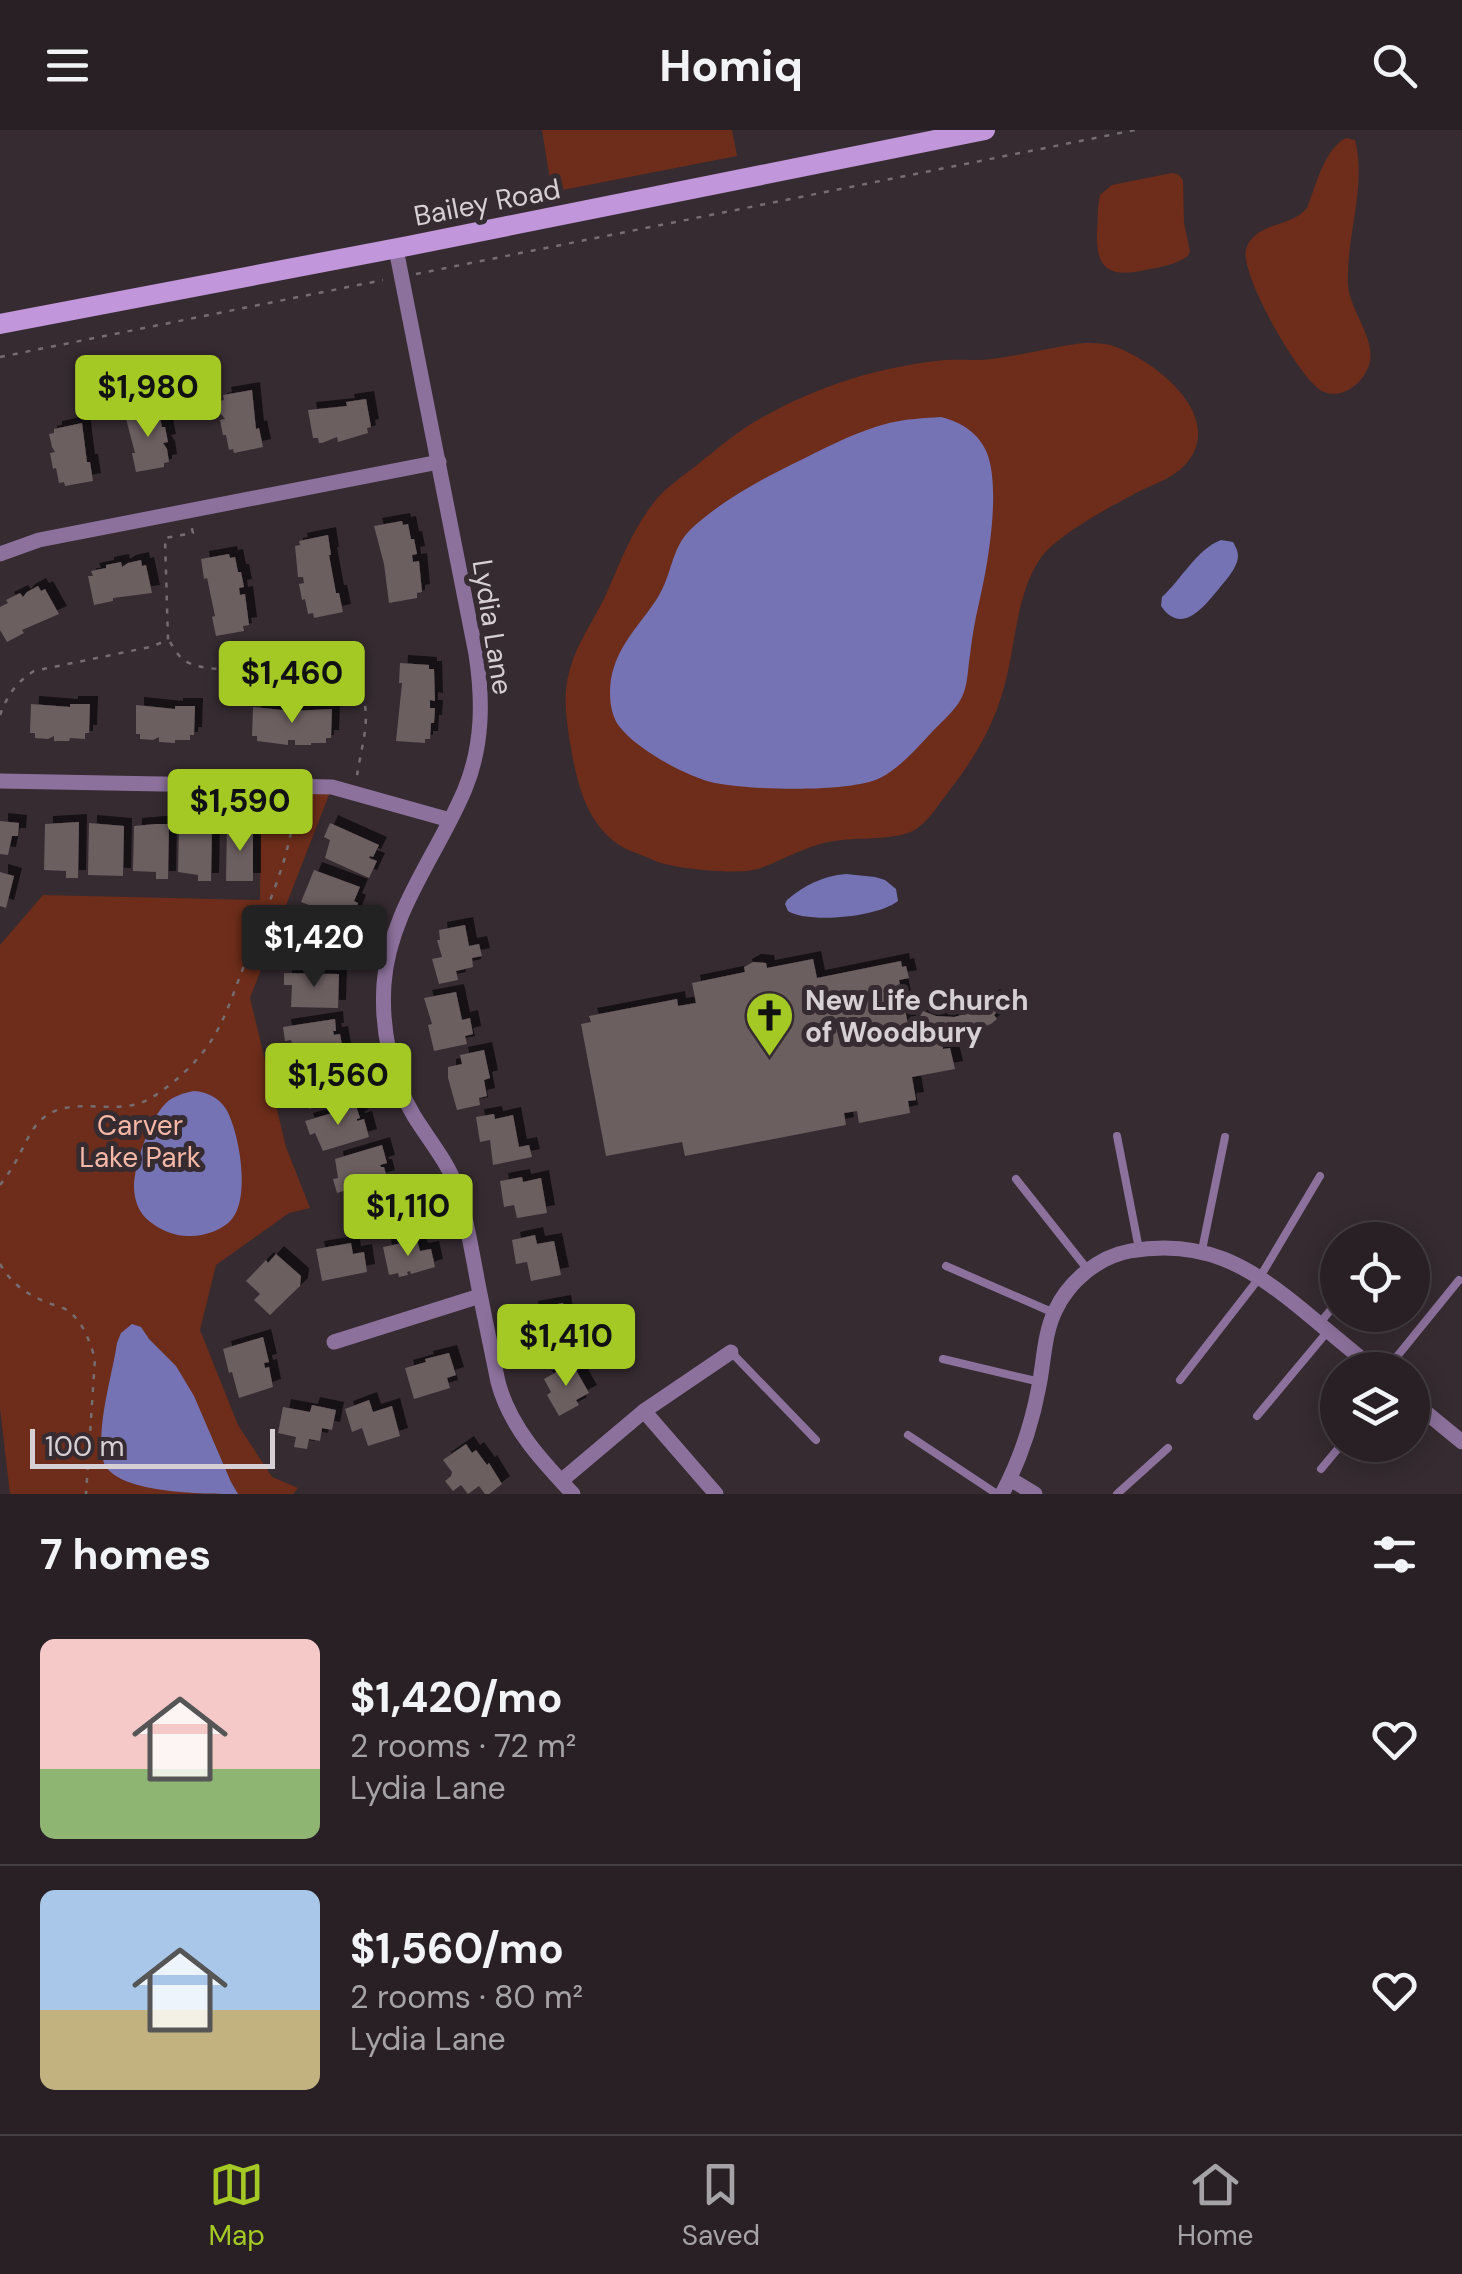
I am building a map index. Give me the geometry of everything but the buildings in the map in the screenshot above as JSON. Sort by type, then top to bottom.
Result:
[{"type":"main road","name":"Bailey Road","points":[[0,324],[985,130]]},
{"type":"street","name":"Lydia Lane","points":[[396,249],[476,654],[482,704],[475,755],[466,785],[395,930],[385,977],[384,1014],[389,1050],[402,1090],[444,1160],[458,1192],[506,1406],[526,1440],[573,1494]]},
{"type":"street","points":[[0,554],[39,540],[439,462]]},
{"type":"street","points":[[0,782],[332,787],[450,820]]},
{"type":"street","points":[[1036,1494],[1003,1489],[1028,1437],[1054,1312],[1074,1282],[1088,1270],[1121,1253],[1182,1248],[1202,1251],[1260,1277],[1320,1325]]},
{"type":"street","points":[[334,1342],[480,1296]]},
{"type":"street","points":[[1329,1332],[1353,1352]]},
{"type":"street","points":[[561,1481],[644,1411],[732,1352]]},
{"type":"street","points":[[644,1411],[716,1494]]},
{"type":"street","points":[[1430,1416],[1462,1442]]},
{"type":"lane","points":[[1117,1136],[1140,1250]]},
{"type":"lane","points":[[1202,1251],[1225,1137]]},
{"type":"lane","points":[[1180,1380],[1260,1277],[1320,1176]]},
{"type":"lane","points":[[1016,1179],[1088,1270]]},
{"type":"lane","points":[[946,1266],[1054,1312]]},
{"type":"lane","points":[[1401,1352],[1459,1280]]},
{"type":"lane","points":[[1257,1416],[1321,1332]]},
{"type":"lane","points":[[732,1352],[816,1440]]},
{"type":"lane","points":[[943,1359],[1040,1382]]},
{"type":"lane","points":[[908,1434],[1003,1489]]},
{"type":"lane","points":[[1117,1494],[1168,1448]]},
{"type":"lane","points":[[1321,1469],[1327,1462]]},
{"type":"path","points":[[0,358],[1135,130]]},
{"type":"path","points":[[188,511],[193,533],[165,538],[168,640],[182,660],[202,667],[293,670],[327,674],[352,684],[361,693],[366,716],[354,792]]},
{"type":"path","points":[[0,715],[10,693],[34,671],[168,640]]},
{"type":"path","points":[[0,1185],[42,1118],[77,1106],[136,1106],[174,1081],[208,1045],[222,1022],[274,890],[290,840],[296,786]]},
{"type":"path","points":[[0,1264],[22,1291],[74,1315],[91,1344],[94,1360],[86,1494]]},
{"type":"green space","points":[[542,130],[732,130],[737,156],[552,192]]},
{"type":"green space","points":[[1346,138],[1355,140],[1359,175],[1348,284],[1367,338],[1370,360],[1364,376],[1355,385],[1331,394],[1314,384],[1287,349],[1252,280],[1246,249],[1257,234],[1307,208],[1326,159]]},
{"type":"green space","points":[[1172,173],[1183,180],[1188,256],[1169,265],[1127,273],[1110,270],[1100,258],[1098,248],[1100,195],[1112,185]]},
{"type":"green space","points":[[1083,343],[1110,345],[1146,362],[1164,376],[1192,409],[1198,427],[1196,446],[1175,474],[1085,522],[1058,540],[1040,559],[1026,589],[993,719],[964,771],[925,822],[908,833],[829,842],[758,869],[736,871],[667,865],[624,848],[610,838],[591,814],[579,784],[567,721],[567,681],[576,651],[628,544],[660,496],[746,428],[829,386],[922,363],[992,359]]},
{"type":"green space","name":"Carver Lake Park","points":[[261,786],[332,787],[250,998],[286,1147],[310,1208],[289,1213],[216,1265],[200,1330],[238,1425],[272,1477],[298,1488],[293,1494],[10,1494],[0,1408],[0,945],[43,895],[260,900]]},
{"type":"shaded area","points":[[941,417],[969,429],[987,453],[993,486],[992,527],[962,698],[914,752],[887,774],[866,783],[799,789],[751,787],[715,783],[691,775],[649,753],[627,735],[615,720],[611,705],[614,667],[628,639],[658,597],[679,545],[690,530],[745,489],[846,438],[889,423]]},
{"type":"shaded area","points":[[1221,540],[1233,542],[1237,551],[1237,562],[1230,575],[1191,616],[1184,619],[1169,614],[1161,606],[1162,597],[1197,558]]},
{"type":"shaded area","points":[[846,874],[885,880],[896,889],[898,901],[875,911],[843,917],[811,917],[788,911],[787,900],[800,890],[822,879]]},
{"type":"shaded area","points":[[194,1091],[212,1096],[226,1109],[239,1148],[242,1180],[238,1209],[228,1223],[207,1234],[185,1236],[163,1230],[145,1218],[134,1187],[144,1142],[154,1119],[172,1098]]},
{"type":"shaded area","points":[[132,1324],[141,1327],[176,1366],[194,1396],[238,1494],[141,1486],[123,1480],[103,1460],[103,1417],[117,1343],[121,1333]]},
{"type":"place","name":"New Life Church of Woodbury","points":[[770,1058]]}]
